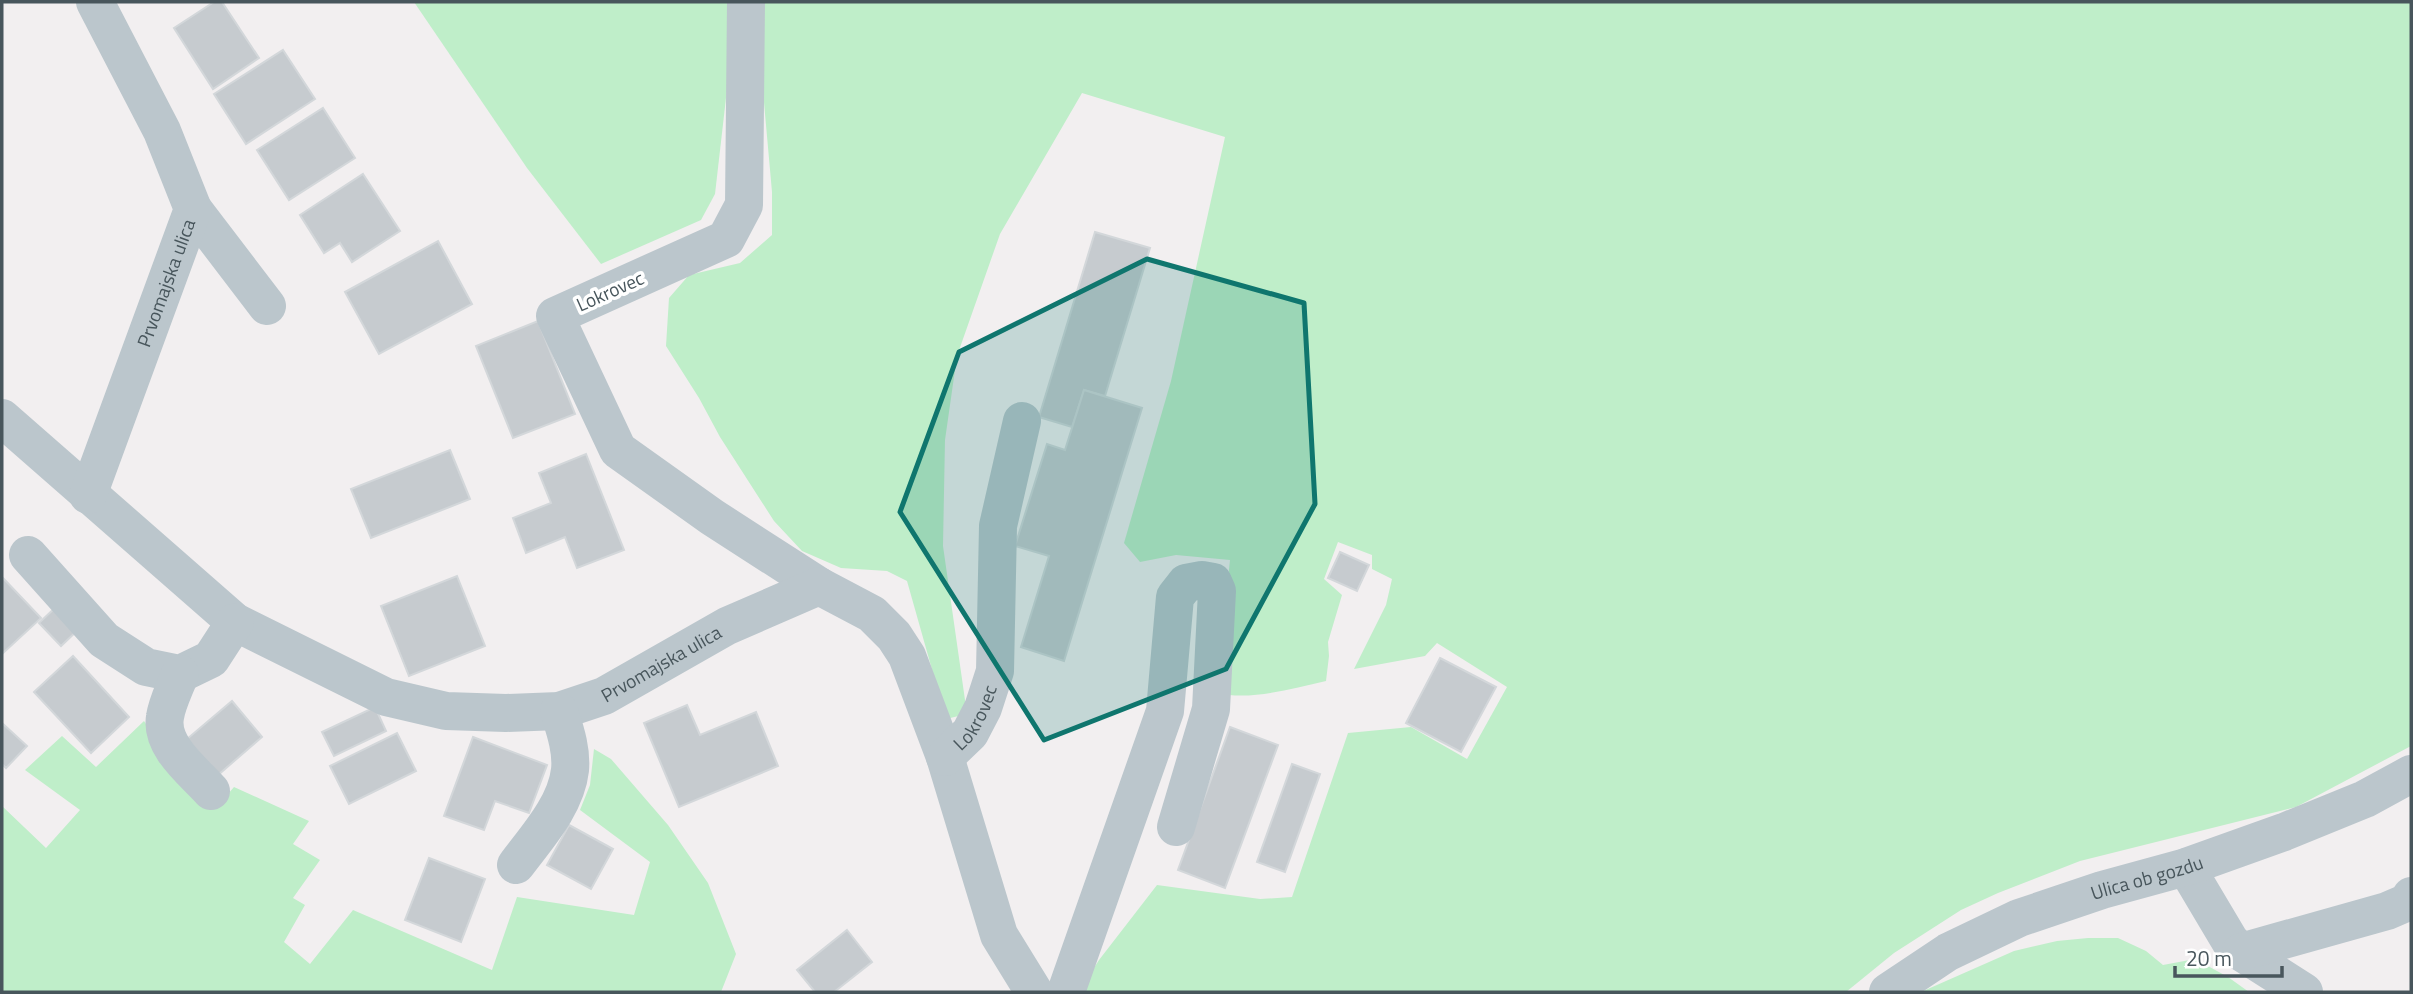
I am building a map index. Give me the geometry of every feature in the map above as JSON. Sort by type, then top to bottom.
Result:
[{"type":"street","name":"Prvomajska ulica","points":[[88,495],[193,209],[162,131],[95,2]]},
{"type":"street","name":"Lokrovec","points":[[746,2],[744,205],[726,239],[555,316],[618,450],[712,517],[819,586]]},
{"type":"street","points":[[193,209],[267,306]]},
{"type":"street","name":"Prvomajska ulica","points":[[2,418],[235,622],[386,697],[446,711],[559,711],[604,696],[727,626],[819,586]]},
{"type":"street","name":"Lokrovec","points":[[945,757],[970,733],[984,708],[995,671],[998,526],[1022,421]]},
{"type":"street","points":[[28,555],[104,640],[146,667],[180,674],[211,659],[235,622]]},
{"type":"street","points":[[1066,992],[1165,711],[1175,597],[1185,583],[1202,580],[1213,582],[1217,591],[1211,709],[1176,827]]},
{"type":"street","points":[[819,586],[872,614],[894,636],[907,656],[945,757],[999,935],[1034,992]]},
{"type":"street","points":[[180,674],[165,717],[165,733],[176,753],[211,791]]},
{"type":"street","points":[[516,865],[555,813],[570,772],[569,745],[559,711]]},
{"type":"street","name":"Ulica ob gozdu","points":[[1888,992],[1948,952],[2019,918],[2102,890],[2186,867],[2284,832],[2365,799],[2411,774]]},
{"type":"street","points":[[2186,867],[2230,941],[2241,952],[2304,992]]},
{"type":"street","points":[[2241,952],[2387,911],[2409,902],[2411,896]]},
{"type":"highlighted area","points":[[1147,259],[1304,303],[1315,504],[1226,669],[1044,740],[900,512],[959,352]]},
{"type":"green space","points":[[414,2],[737,2],[715,194],[701,220],[601,264],[527,168]]},
{"type":"green space","points":[[755,2],[2411,2],[2411,746],[2296,807],[2080,861],[1998,893],[1961,910],[1894,953],[1846,992],[1085,992],[1085,982],[1099,960],[1157,885],[1260,899],[1292,897],[1348,733],[1411,727],[1467,759],[1507,687],[1437,643],[1425,656],[1354,669],[1386,605],[1392,579],[1372,569],[1372,555],[1338,542],[1324,579],[1342,595],[1328,642],[1326,681],[1265,694],[1229,695],[1227,589],[1230,560],[1176,555],[1140,562],[1124,543],[1171,381],[1225,137],[1082,93],[1000,234],[957,356],[945,440],[943,546],[967,714],[946,719],[907,581],[887,571],[841,568],[802,551],[774,521],[666,346],[669,298],[689,275],[740,263],[772,235],[772,192]]},
{"type":"green space","points":[[144,721],[166,754],[216,808],[234,787],[309,821],[293,844],[320,860],[293,898],[305,905],[284,942],[310,964],[353,910],[492,970],[517,897],[634,915],[650,862],[580,810],[590,785],[594,749],[611,759],[668,825],[708,883],[736,954],[721,992],[2,992],[2,806],[46,848],[80,810],[25,770],[62,736],[96,767]]},
{"type":"green space","points":[[2118,938],[2146,951],[2163,965],[2195,959],[2249,992],[1921,992],[2014,951],[2057,941]]},
{"type":"building","points":[[214,2],[222,2],[259,58],[213,89],[174,28]]},
{"type":"building","points":[[283,50],[315,99],[246,144],[214,94]]},
{"type":"building","points":[[323,108],[355,158],[289,200],[257,150]]},
{"type":"building","points":[[363,174],[400,231],[352,262],[340,243],[324,253],[300,215]]},
{"type":"building","points":[[1095,232],[1150,248],[1105,396],[1084,390],[1072,427],[1039,417]]},
{"type":"building","points":[[438,241],[472,304],[379,354],[345,292]]},
{"type":"building","points":[[538,321],[575,414],[513,438],[476,346]]},
{"type":"building","points":[[1084,390],[1142,408],[1064,661],[1021,647],[1049,556],[1015,546],[1047,444],[1065,450]]},
{"type":"building","points":[[450,450],[470,499],[371,538],[351,489]]},
{"type":"building","points":[[586,454],[624,550],[577,568],[565,537],[526,553],[513,518],[551,503],[539,473]]},
{"type":"building","points":[[1340,552],[1369,565],[1357,591],[1328,578]]},
{"type":"building","points":[[457,576],[485,646],[409,676],[381,606]]},
{"type":"building","points":[[2,577],[41,618],[2,654]]},
{"type":"building","points":[[58,605],[80,628],[61,646],[39,623]]},
{"type":"building","points":[[73,656],[129,717],[91,753],[34,692]]},
{"type":"building","points":[[1440,658],[1496,687],[1461,752],[1406,723]]},
{"type":"building","points":[[232,701],[262,737],[218,775],[187,739]]},
{"type":"building","points":[[687,705],[700,735],[756,712],[778,766],[679,807],[644,723]]},
{"type":"building","points":[[375,707],[386,731],[334,756],[322,732]]},
{"type":"building","points":[[2,723],[27,746],[6,768],[2,764]]},
{"type":"building","points":[[1230,727],[1278,745],[1225,888],[1178,870]]},
{"type":"building","points":[[397,733],[416,771],[349,804],[330,766]]},
{"type":"building","points":[[473,737],[547,765],[529,813],[495,801],[484,830],[444,816]]},
{"type":"building","points":[[1292,764],[1320,774],[1285,872],[1257,862]]},
{"type":"building","points":[[569,825],[613,849],[591,889],[547,865]]},
{"type":"building","points":[[429,858],[485,879],[461,942],[405,920]]},
{"type":"building","points":[[847,930],[872,962],[834,992],[815,992],[797,970]]}]
